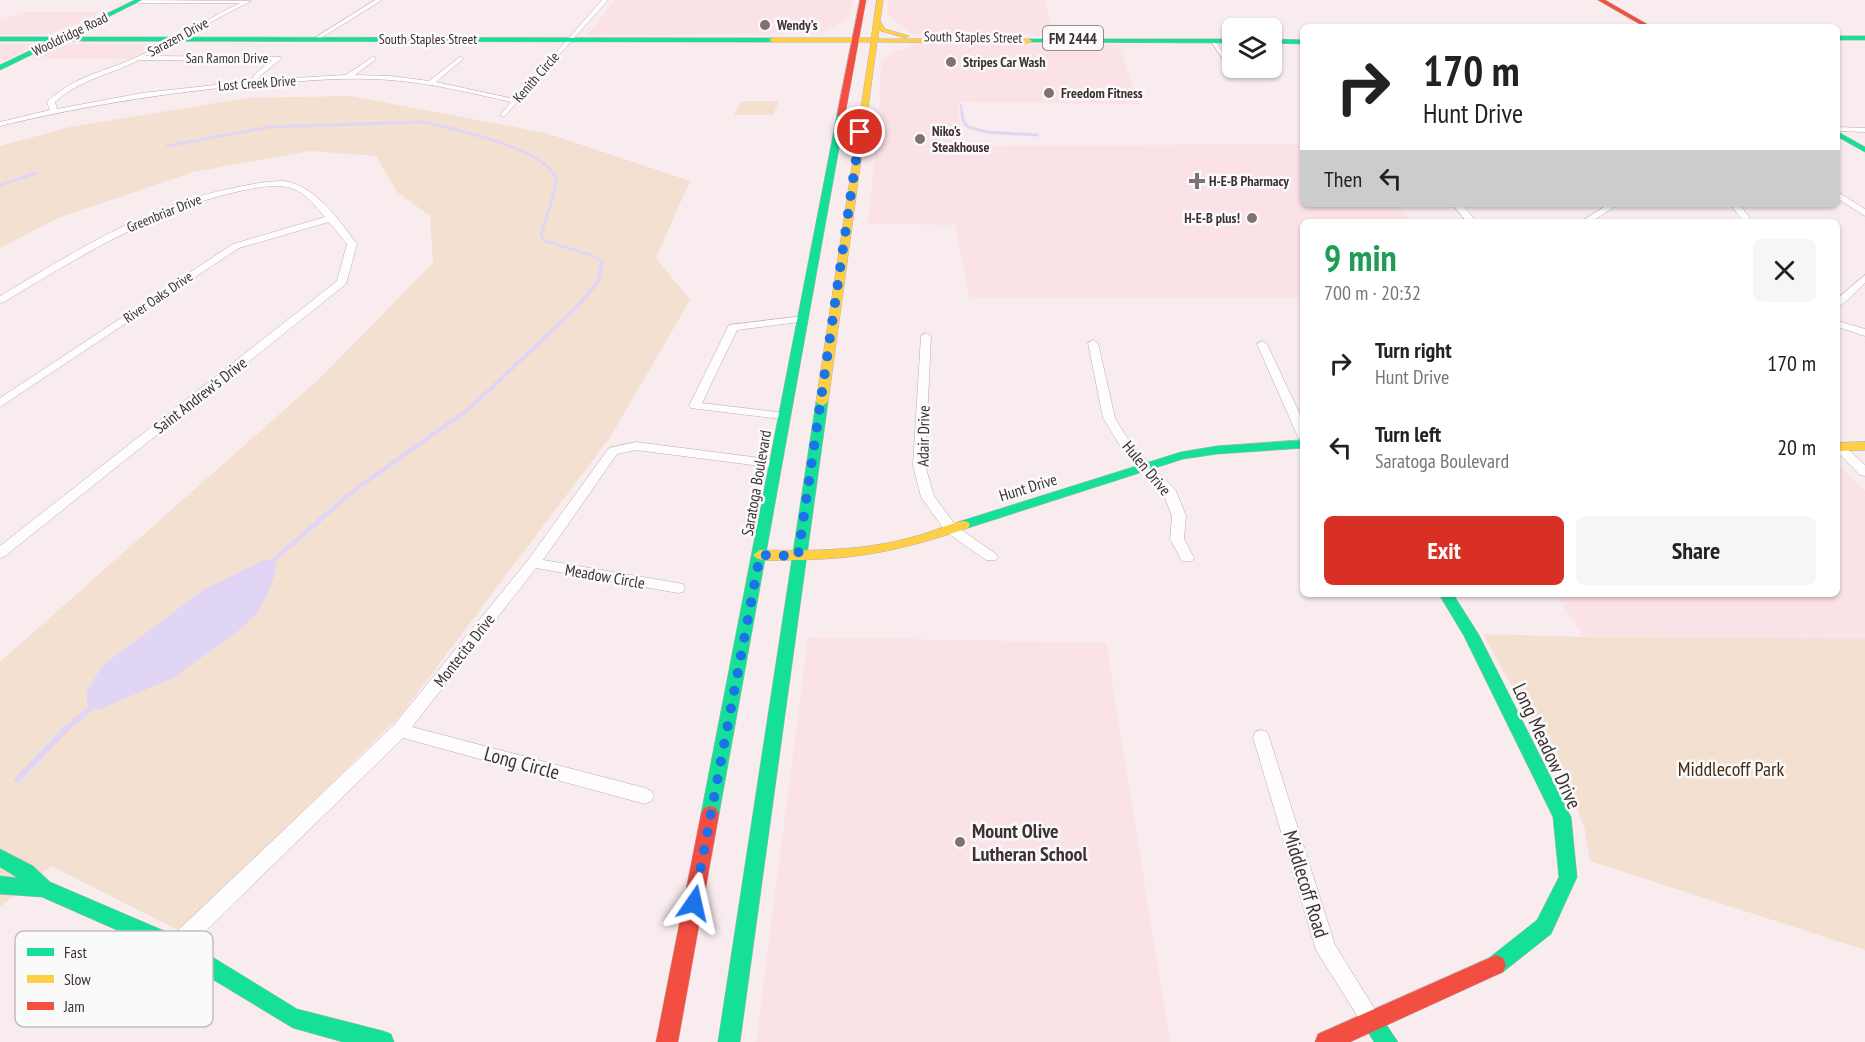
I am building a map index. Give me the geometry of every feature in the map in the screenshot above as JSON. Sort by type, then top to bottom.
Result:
[{"type":"main road","name":"Wooldridge Road","points":[[0,68],[139,0]]},
{"type":"main road","name":"Saratoga Boulevard","points":[[667,1042],[863,0]]},
{"type":"main road","points":[[729,1042],[880,0]]},
{"type":"main road","points":[[1601,0],[1644,24]]},
{"type":"main road","points":[[877,21],[883,30],[913,39]]},
{"type":"main road","name":"South Staples Street","points":[[0,39],[815,39],[857,33],[874,43],[913,39],[1222,40]]},
{"type":"main road","points":[[1128,41],[1146,38]]},
{"type":"main road","points":[[815,39],[840,46],[853,56]]},
{"type":"main road","name":"South Staples Street","points":[[913,39],[1222,41]]},
{"type":"main road","points":[[1840,40],[1865,39]]},
{"type":"main road","points":[[1282,40],[1300,40]]},
{"type":"main road","points":[[847,87],[855,97],[852,115],[862,117]]},
{"type":"main road","points":[[841,118],[853,123],[850,136],[858,146]]},
{"type":"main road","points":[[1840,135],[1865,150]]},
{"type":"main road","points":[[830,180],[838,193],[835,210],[840,214],[848,215]]},
{"type":"main road","points":[[822,218],[831,218],[837,223],[833,242],[841,261]]},
{"type":"main road","points":[[803,319],[818,325],[815,355],[823,382]]},
{"type":"main road","name":"Hunt Drive","points":[[760,555],[798,556],[854,552],[908,543],[1181,456],[1217,450],[1300,444]]},
{"type":"main road","points":[[1840,447],[1865,446]]},
{"type":"main road","name":"Long Meadow Drive","points":[[1326,1042],[1493,967],[1544,927],[1568,878],[1562,817],[1472,635],[1448,597]]},
{"type":"main road","points":[[0,857],[26,872],[43,888]]},
{"type":"main road","points":[[0,885],[43,888],[142,931]]},
{"type":"main road","points":[[213,969],[293,1018],[383,1042]]},
{"type":"main road","points":[[1372,1021],[1387,1042]]},
{"type":"street","name":"Sarazen Drive","points":[[54,111],[51,102],[64,91],[93,75],[138,58],[248,1],[139,0]]},
{"type":"street","name":"Kenith Circle","points":[[504,115],[568,39],[605,0]]},
{"type":"street","points":[[316,39],[361,11],[383,1]]},
{"type":"street","points":[[335,39],[383,1]]},
{"type":"street","points":[[361,11],[371,11]]},
{"type":"street","points":[[1212,41],[1222,55]]},
{"type":"street","name":"San Ramon Drive","points":[[138,58],[279,58],[257,75],[254,82]]},
{"type":"street","points":[[348,77],[374,58]]},
{"type":"street","points":[[431,83],[461,58]]},
{"type":"street","name":"Lost Creek Drive","points":[[0,124],[54,111],[146,94],[254,82],[348,77],[390,78],[431,83],[516,101]]},
{"type":"street","points":[[1840,129],[1865,130]]},
{"type":"street","name":"Greenbriar Drive","points":[[0,300],[100,241],[163,210],[218,192],[276,182],[303,190],[329,219]]},
{"type":"street","points":[[1840,196],[1865,213]]},
{"type":"street","points":[[1459,207],[1469,219]]},
{"type":"street","points":[[1590,219],[1610,207]]},
{"type":"street","points":[[1737,207],[1746,219]]},
{"type":"street","name":"River Oaks Drive","points":[[0,403],[236,246],[329,219]]},
{"type":"street","name":"Saint Andrew's Drive","points":[[0,553],[342,282],[352,244],[329,219]]},
{"type":"street","points":[[1840,301],[1865,278]]},
{"type":"street","points":[[785,417],[695,406],[733,327],[803,319]]},
{"type":"street","points":[[1840,325],[1865,333]]},
{"type":"street","name":"Adair Drive","points":[[926,336],[919,465],[928,497],[951,529],[992,557]]},
{"type":"street","name":"Hulen Drive","points":[[1093,343],[1109,418],[1126,446],[1169,491],[1179,516],[1177,539],[1187,558]]},
{"type":"street","points":[[1262,344],[1300,428]]},
{"type":"street","name":"Montecita Drive","points":[[192,931],[400,730],[532,563],[613,451],[636,446],[776,464]]},
{"type":"street","points":[[1840,449],[1865,472]]},
{"type":"street","name":"Meadow Circle","points":[[532,563],[678,588]]},
{"type":"street","name":"Long Circle","points":[[400,730],[645,796]]},
{"type":"street","name":"Middlecoff Road","points":[[1261,738],[1326,950],[1372,1021]]},
{"type":"shaded area","points":[[616,0],[853,0],[848,19],[821,33],[587,35]]},
{"type":"shaded area","points":[[889,0],[1045,0],[1054,35],[912,34],[887,14]]},
{"type":"shaded area","points":[[22,12],[102,12],[52,34],[0,34],[0,21]]},
{"type":"shaded area","points":[[917,43],[1118,45],[1140,104],[958,102],[962,146],[1300,144],[1300,207],[1399,207],[1409,219],[1300,219],[1300,297],[969,297],[955,225],[868,224],[880,102],[881,62],[891,54]]},
{"type":"shaded area","points":[[0,44],[34,44],[35,46],[0,63]]},
{"type":"shaded area","points":[[60,44],[155,44],[129,59],[28,59]]},
{"type":"shaded area","points":[[1840,467],[1865,491],[1865,639],[1584,637],[1558,597],[1840,597]]},
{"type":"shaded area","points":[[266,559],[276,562],[274,578],[255,616],[238,631],[173,678],[98,710],[87,705],[87,690],[103,665],[203,590]]},
{"type":"shaded area","name":"Mount Olive Lutheran School","points":[[808,637],[1106,643],[1170,1042],[756,1042]]},
{"type":"green space","points":[[351,96],[546,133],[690,181],[656,258],[690,300],[611,436],[400,716],[180,931],[51,866],[0,907],[0,662],[319,379],[433,263],[430,216],[397,192],[376,156],[310,151],[193,172],[58,218],[0,248],[0,146],[70,127],[246,98]]},
{"type":"green space","points":[[741,101],[779,101],[773,115],[734,115]]},
{"type":"green space","name":"Middlecoff Park","points":[[1483,634],[1865,639],[1865,950],[1590,861],[1585,830],[1570,792]]},
{"type":"waterway","points":[[961,105],[962,115]]},
{"type":"waterway","points":[[962,114],[964,123],[968,127],[986,132],[1037,135]]},
{"type":"waterway","points":[[167,146],[270,127],[421,122],[475,135],[520,150],[551,170],[556,181],[541,235],[545,241],[591,255],[602,261],[601,265]]},
{"type":"waterway","points":[[0,185],[36,173]]},
{"type":"waterway","points":[[398,459],[469,409],[578,306],[599,280],[602,263]]},
{"type":"waterway","points":[[270,563],[357,488],[400,458]]},
{"type":"waterway","points":[[85,713],[96,704]]},
{"type":"waterway","points":[[17,780],[67,728],[87,711]]},
{"type":"traffic: fast","points":[[0,68],[139,0]]},
{"type":"traffic: fast","points":[[1840,38],[1865,38]]},
{"type":"traffic: fast","points":[[0,39],[772,40]]},
{"type":"traffic: fast","points":[[1029,41],[1222,41]]},
{"type":"traffic: fast","points":[[1282,41],[1300,42]]},
{"type":"traffic: fast","points":[[710,814],[841,115]]},
{"type":"traffic: fast","points":[[1840,135],[1865,150]]},
{"type":"traffic: fast","points":[[729,1042],[822,402]]},
{"type":"traffic: fast","points":[[963,525],[1181,456],[1217,450],[1300,444]]},
{"type":"traffic: fast","points":[[1448,597],[1471,635],[1562,817],[1568,877],[1544,927],[1496,965]]},
{"type":"traffic: fast","points":[[0,857],[26,872],[43,888],[142,931]]},
{"type":"traffic: fast","points":[[0,885],[43,888]]},
{"type":"traffic: fast","points":[[213,969],[293,1018],[383,1042]]},
{"type":"traffic: fast","points":[[1372,1021],[1387,1042]]},
{"type":"traffic: slow","points":[[822,402],[880,0]]},
{"type":"traffic: slow","points":[[877,21],[883,30],[906,36]]},
{"type":"traffic: slow","points":[[772,40],[1029,41]]},
{"type":"traffic: slow","points":[[1840,447],[1865,446]]},
{"type":"traffic: slow","points":[[760,555],[816,555],[873,550],[909,543],[963,525]]},
{"type":"traffic: jam","points":[[841,115],[863,0]]},
{"type":"traffic: jam","points":[[1601,0],[1644,24]]},
{"type":"traffic: jam","points":[[667,1042],[710,814]]},
{"type":"traffic: jam","points":[[1326,1042],[1496,965]]},
{"type":"place","name":"Wendy's","points":[[765,25]]},
{"type":"place","name":"Stripes Car Wash","points":[[951,62]]},
{"type":"place","name":"Freedom Fitness","points":[[1049,93]]},
{"type":"place","name":"Niko's Steakhouse","points":[[920,139]]},
{"type":"place","name":"H-E-B Pharmacy","points":[[1197,181]]},
{"type":"place","name":"H-E-B plus!","points":[[1252,218]]},
{"type":"place","name":"Mount Olive Lutheran School","points":[[960,842]]},
{"type":"route","points":[[694,903],[760,555],[798,556],[860,132]]}]
